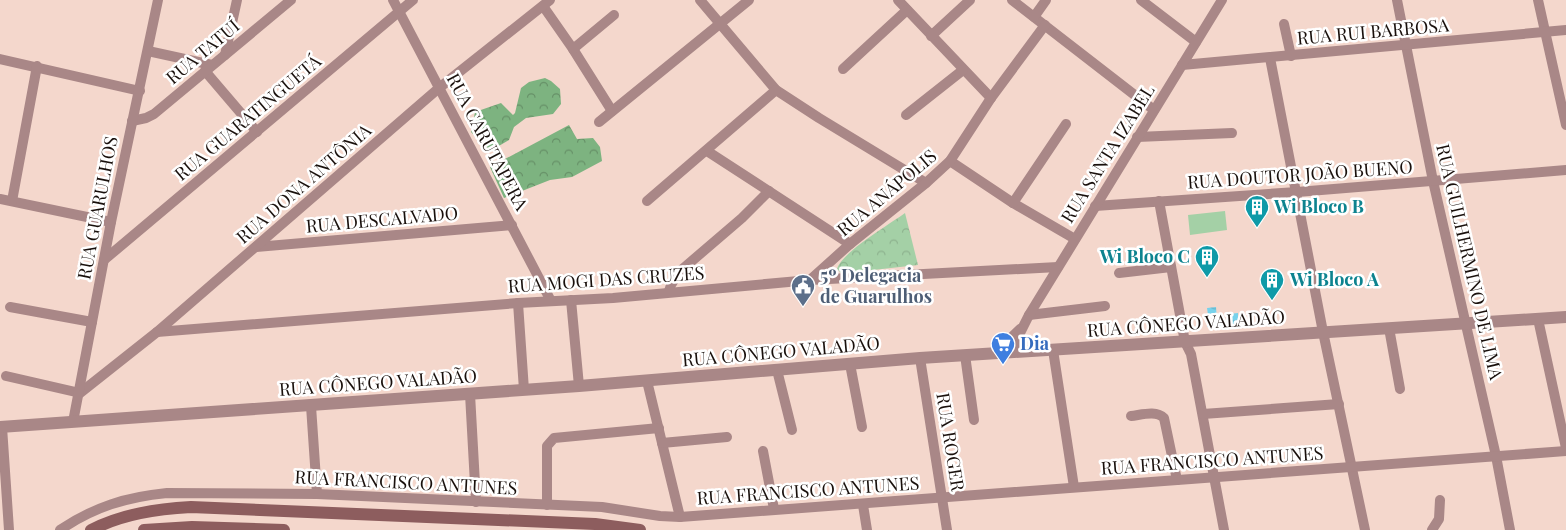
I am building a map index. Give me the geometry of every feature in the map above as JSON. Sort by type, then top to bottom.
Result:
[{"type":"main road","points":[[91,530],[130,514],[158,509],[191,507],[473,524],[595,524],[640,530]]},
{"type":"main road","points":[[144,530],[192,527],[284,530]]},
{"type":"street","name":"RUA GUARULHOS","points":[[74,422],[111,222],[158,0]]},
{"type":"street","points":[[225,55],[237,0]]},
{"type":"street","name":"RUA TATUÍ","points":[[132,121],[154,114],[291,0]]},
{"type":"street","name":"RUA CARUTAPERA","points":[[393,0],[551,301]]},
{"type":"street","name":"RUA GUARATINGUETÁ","points":[[104,260],[413,0]]},
{"type":"street","points":[[700,0],[776,90],[926,183]]},
{"type":"street","points":[[599,122],[749,0]]},
{"type":"street","points":[[898,0],[991,98]]},
{"type":"street","points":[[932,36],[970,0]]},
{"type":"street","points":[[1012,0],[1154,110]]},
{"type":"street","points":[[1034,17],[1046,0]]},
{"type":"street","points":[[1141,0],[1196,42]]},
{"type":"street","name":"RUA SANTA IZABEL","points":[[1017,352],[1018,341],[1029,315],[1222,0]]},
{"type":"street","name":"RUA GUILHERMINO DE LIMA","points":[[1397,0],[1433,181],[1496,456],[1510,530]]},
{"type":"street","points":[[1538,0],[1566,125]]},
{"type":"street","points":[[546,3],[612,111]]},
{"type":"street","name":"RUA DONA ANTÔNIA","points":[[80,393],[157,332],[439,88],[546,3]]},
{"type":"street","points":[[843,69],[907,10]]},
{"type":"street","points":[[573,49],[614,15]]},
{"type":"street","points":[[1284,24],[1291,56]]},
{"type":"street","name":"RUA ANÁPOLIS","points":[[810,280],[850,244],[926,183],[950,161],[991,98],[1045,25]]},
{"type":"street","name":"RUA RUI BARBOSA","points":[[1182,65],[1566,30]]},
{"type":"street","points":[[148,51],[208,68],[257,132]]},
{"type":"street","points":[[1270,58],[1323,332],[1365,530]]},
{"type":"street","points":[[0,59],[140,91]]},
{"type":"street","points":[[37,66],[3,201],[111,222]]},
{"type":"street","points":[[906,115],[963,70]]},
{"type":"street","points":[[647,201],[776,90]]},
{"type":"street","points":[[1013,203],[1066,124]]},
{"type":"street","points":[[1138,137],[1232,133]]},
{"type":"street","points":[[707,151],[850,244]]},
{"type":"street","points":[[950,161],[1013,203],[1075,239]]},
{"type":"street","name":"RUA DOUTOR JOÃO BUENO","points":[[1095,206],[1566,170]]},
{"type":"street","points":[[669,292],[679,272],[770,192]]},
{"type":"street","points":[[1159,201],[1184,342],[1191,354],[1224,530]]},
{"type":"street","name":"RUA DESCALVADO","points":[[256,247],[512,225]]},
{"type":"street","name":"RUA MOGI DAS CRUZES","points":[[157,332],[810,280],[1058,267]]},
{"type":"street","points":[[1119,273],[1171,267]]},
{"type":"street","points":[[571,300],[578,386]]},
{"type":"street","points":[[518,303],[524,390]]},
{"type":"street","points":[[1029,315],[1104,306]]},
{"type":"street","points":[[10,307],[92,322]]},
{"type":"street","name":"RUA CÔNEGO VALADÃO","points":[[1,427],[647,381],[920,358],[1566,317]]},
{"type":"street","points":[[1538,319],[1566,449]]},
{"type":"street","name":"RUA SANTA IZABEL","points":[[995,354],[1023,327]]},
{"type":"street","points":[[1389,328],[1400,389]]},
{"type":"street","points":[[1053,350],[1074,487]]},
{"type":"street","points":[[965,355],[974,420]]},
{"type":"street","name":"RUA ROGER","points":[[920,358],[947,530]]},
{"type":"street","points":[[850,364],[862,427]]},
{"type":"street","points":[[777,370],[792,430]]},
{"type":"street","points":[[6,376],[80,393]]},
{"type":"street","points":[[647,381],[680,517]]},
{"type":"street","points":[[470,394],[476,502]]},
{"type":"street","points":[[1203,414],[1338,404]]},
{"type":"street","points":[[311,406],[317,494]]},
{"type":"street","points":[[1131,416],[1154,413],[1164,418],[1177,480]]},
{"type":"street","points":[[1,427],[9,530]]},
{"type":"street","points":[[548,505],[547,446],[557,437],[658,428]]},
{"type":"street","points":[[662,443],[727,437]]},
{"type":"street","name":"RUA FRANCISCO ANTUNES","points":[[60,530],[98,508],[142,495],[186,493],[317,494],[602,507],[660,516],[680,517],[1496,456],[1566,449]]},
{"type":"street","points":[[762,451],[774,510]]},
{"type":"street","points":[[1432,530],[1438,519],[1440,500]]},
{"type":"street","points":[[863,504],[867,530]]},
{"type":"green space","points":[[545,78],[560,89],[561,104],[553,114],[526,118],[514,127],[509,140],[492,150],[484,146],[471,132],[475,112],[501,103],[513,115],[521,88],[529,82]]},
{"type":"green space","points":[[569,125],[577,139],[593,138],[600,147],[602,161],[572,177],[550,180],[504,198],[490,167]]},
{"type":"green space","points":[[1225,211],[1227,230],[1190,235],[1188,215]]},
{"type":"green space","points":[[905,213],[918,265],[846,273],[841,273],[837,269],[841,262],[857,247]]},
{"type":"water","points":[[1216,307],[1217,321],[1228,320],[1228,314],[1238,313],[1238,324],[1207,327],[1207,321],[1213,321],[1212,315],[1208,315],[1207,308]]},
{"type":"place","name":"Wi Bloco B","points":[[1257,228]]},
{"type":"place","name":"Wi Bloco C","points":[[1207,278]]},
{"type":"place","name":"Wi Bloco A","points":[[1272,301]]},
{"type":"place","name":"5º Delegacia de Guarulhos","points":[[803,307]]},
{"type":"place","name":"Dia","points":[[1003,365]]}]
